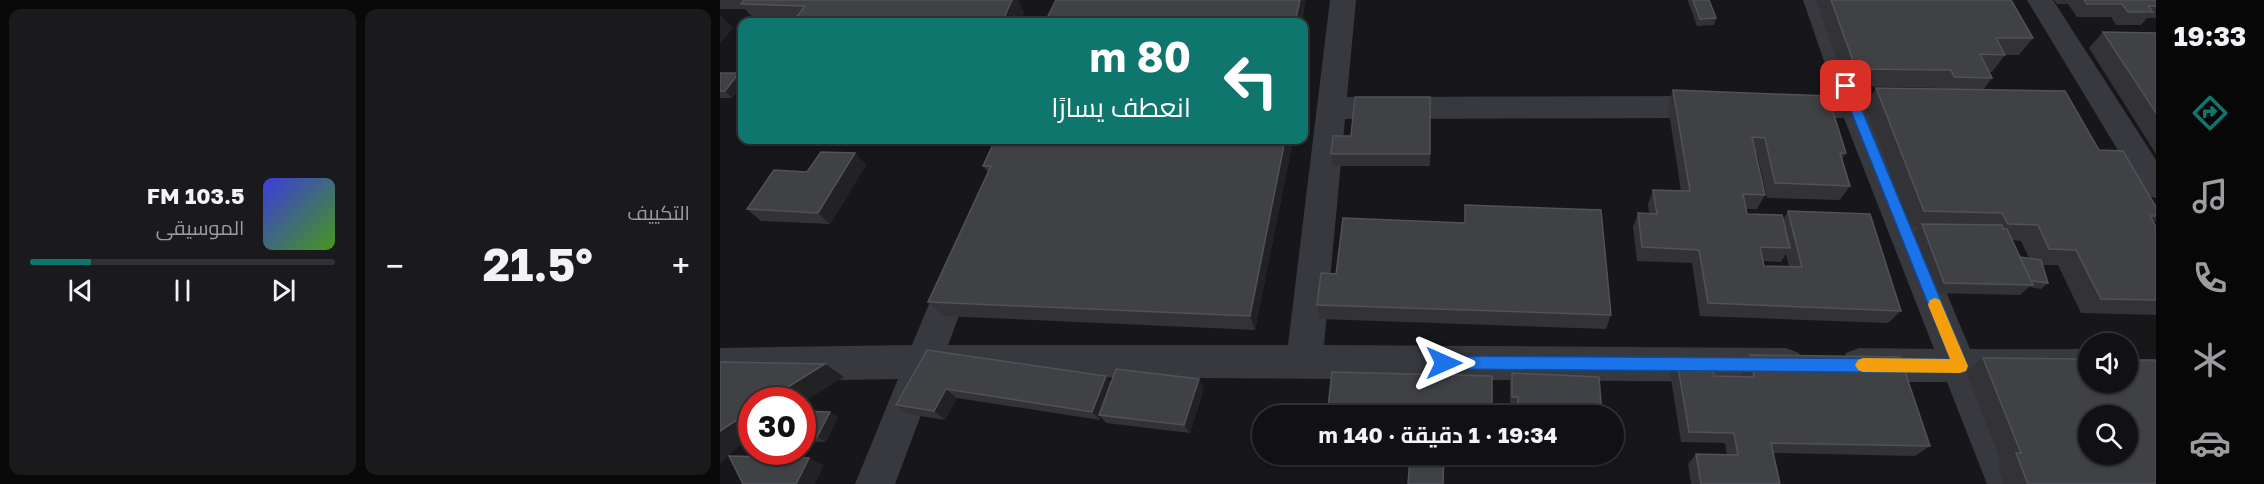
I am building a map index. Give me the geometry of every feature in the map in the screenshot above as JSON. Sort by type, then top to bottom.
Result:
[{"type":"street","points":[[1304,362],[1343,0]]},
{"type":"street","points":[[1816,0],[1854,107],[2007,484]]},
{"type":"street","points":[[2040,0],[2156,186]]},
{"type":"street","points":[[1331,108],[1854,107]]},
{"type":"street","points":[[875,484],[971,240]]},
{"type":"street","points":[[720,365],[923,362],[1304,362],[2078,366]]},
{"type":"building","points":[[744,0],[1012,0],[1004,18],[796,18],[805,6],[741,4]]},
{"type":"building","points":[[1056,0],[1300,0],[1296,18],[1047,18]]},
{"type":"building","points":[[1693,0],[1709,0],[1716,18],[1700,19]]},
{"type":"building","points":[[1831,0],[2011,0],[2033,38],[1996,38],[2005,55],[1980,54],[1992,78],[1954,77],[1951,70],[1856,69]]},
{"type":"building","points":[[2084,0],[2156,0],[2156,6],[2148,6],[2153,12],[2128,12],[2122,4],[2087,4]]},
{"type":"building","points":[[2103,32],[2156,33],[2156,113]]},
{"type":"building","points":[[720,73],[738,73],[725,91],[720,91]]},
{"type":"building","points":[[1876,88],[2065,91],[2099,150],[2123,151],[2156,207],[2156,216],[2150,216],[2156,227],[2156,300],[2101,299],[2076,250],[2049,249],[2038,225],[2008,224],[2002,213],[1924,211]]},
{"type":"building","points":[[1673,90],[1828,96],[1846,153],[1840,153],[1850,186],[1775,183],[1765,138],[1752,137],[1765,195],[1743,194],[1747,214],[1782,215],[1790,248],[1760,247],[1764,266],[1802,267],[1788,211],[1870,214],[1901,311],[1708,303],[1699,250],[1642,247],[1638,213],[1657,214],[1653,190],[1690,191]]},
{"type":"building","points":[[1355,97],[1430,97],[1430,154],[1331,154],[1333,136],[1351,136]]},
{"type":"building","points":[[993,144],[1284,144],[1250,316],[928,302],[991,166],[983,166]]},
{"type":"building","points":[[821,152],[855,153],[818,213],[747,209],[774,170],[807,172]]},
{"type":"building","points":[[1465,205],[1601,210],[1611,315],[1317,305],[1321,273],[1336,274],[1343,218],[1465,223]]},
{"type":"building","points":[[1922,224],[2002,225],[2003,229],[2007,229],[2033,285],[1944,283]]},
{"type":"building","points":[[2020,257],[2041,260],[2048,283],[2031,281]]},
{"type":"building","points":[[927,350],[1106,376],[1092,412],[946,389],[934,411],[896,405]]},
{"type":"building","points":[[1750,355],[1900,357],[1930,446],[1771,443],[1780,484],[1701,484],[1696,454],[1738,455],[1734,433],[1689,432],[1677,361],[1711,362],[1714,376],[1754,377]]},
{"type":"building","points":[[1983,358],[2078,359],[2078,393],[2138,393],[2138,360],[2156,360],[2156,484],[2028,484],[2016,453],[2021,453]]},
{"type":"building","points":[[720,362],[825,364],[788,387],[738,387],[738,419],[720,431]]},
{"type":"building","points":[[1116,369],[1199,379],[1184,425],[1099,415]]},
{"type":"building","points":[[1332,372],[1492,376],[1492,405],[1328,405]]},
{"type":"building","points":[[1512,373],[1599,377],[1601,405],[1518,405],[1518,397],[1512,397]]},
{"type":"building","points":[[816,412],[830,412],[817,437]]},
{"type":"building","points":[[729,456],[738,456],[738,465],[806,465],[796,484],[743,484]]},
{"type":"building","points":[[1409,465],[1444,465],[1443,484],[1408,484]]},
{"type":"slow traffic","points":[[1863,365],[1960,366],[1935,305]]},
{"type":"route","points":[[1444,363],[1960,366],[1846,86]]}]
